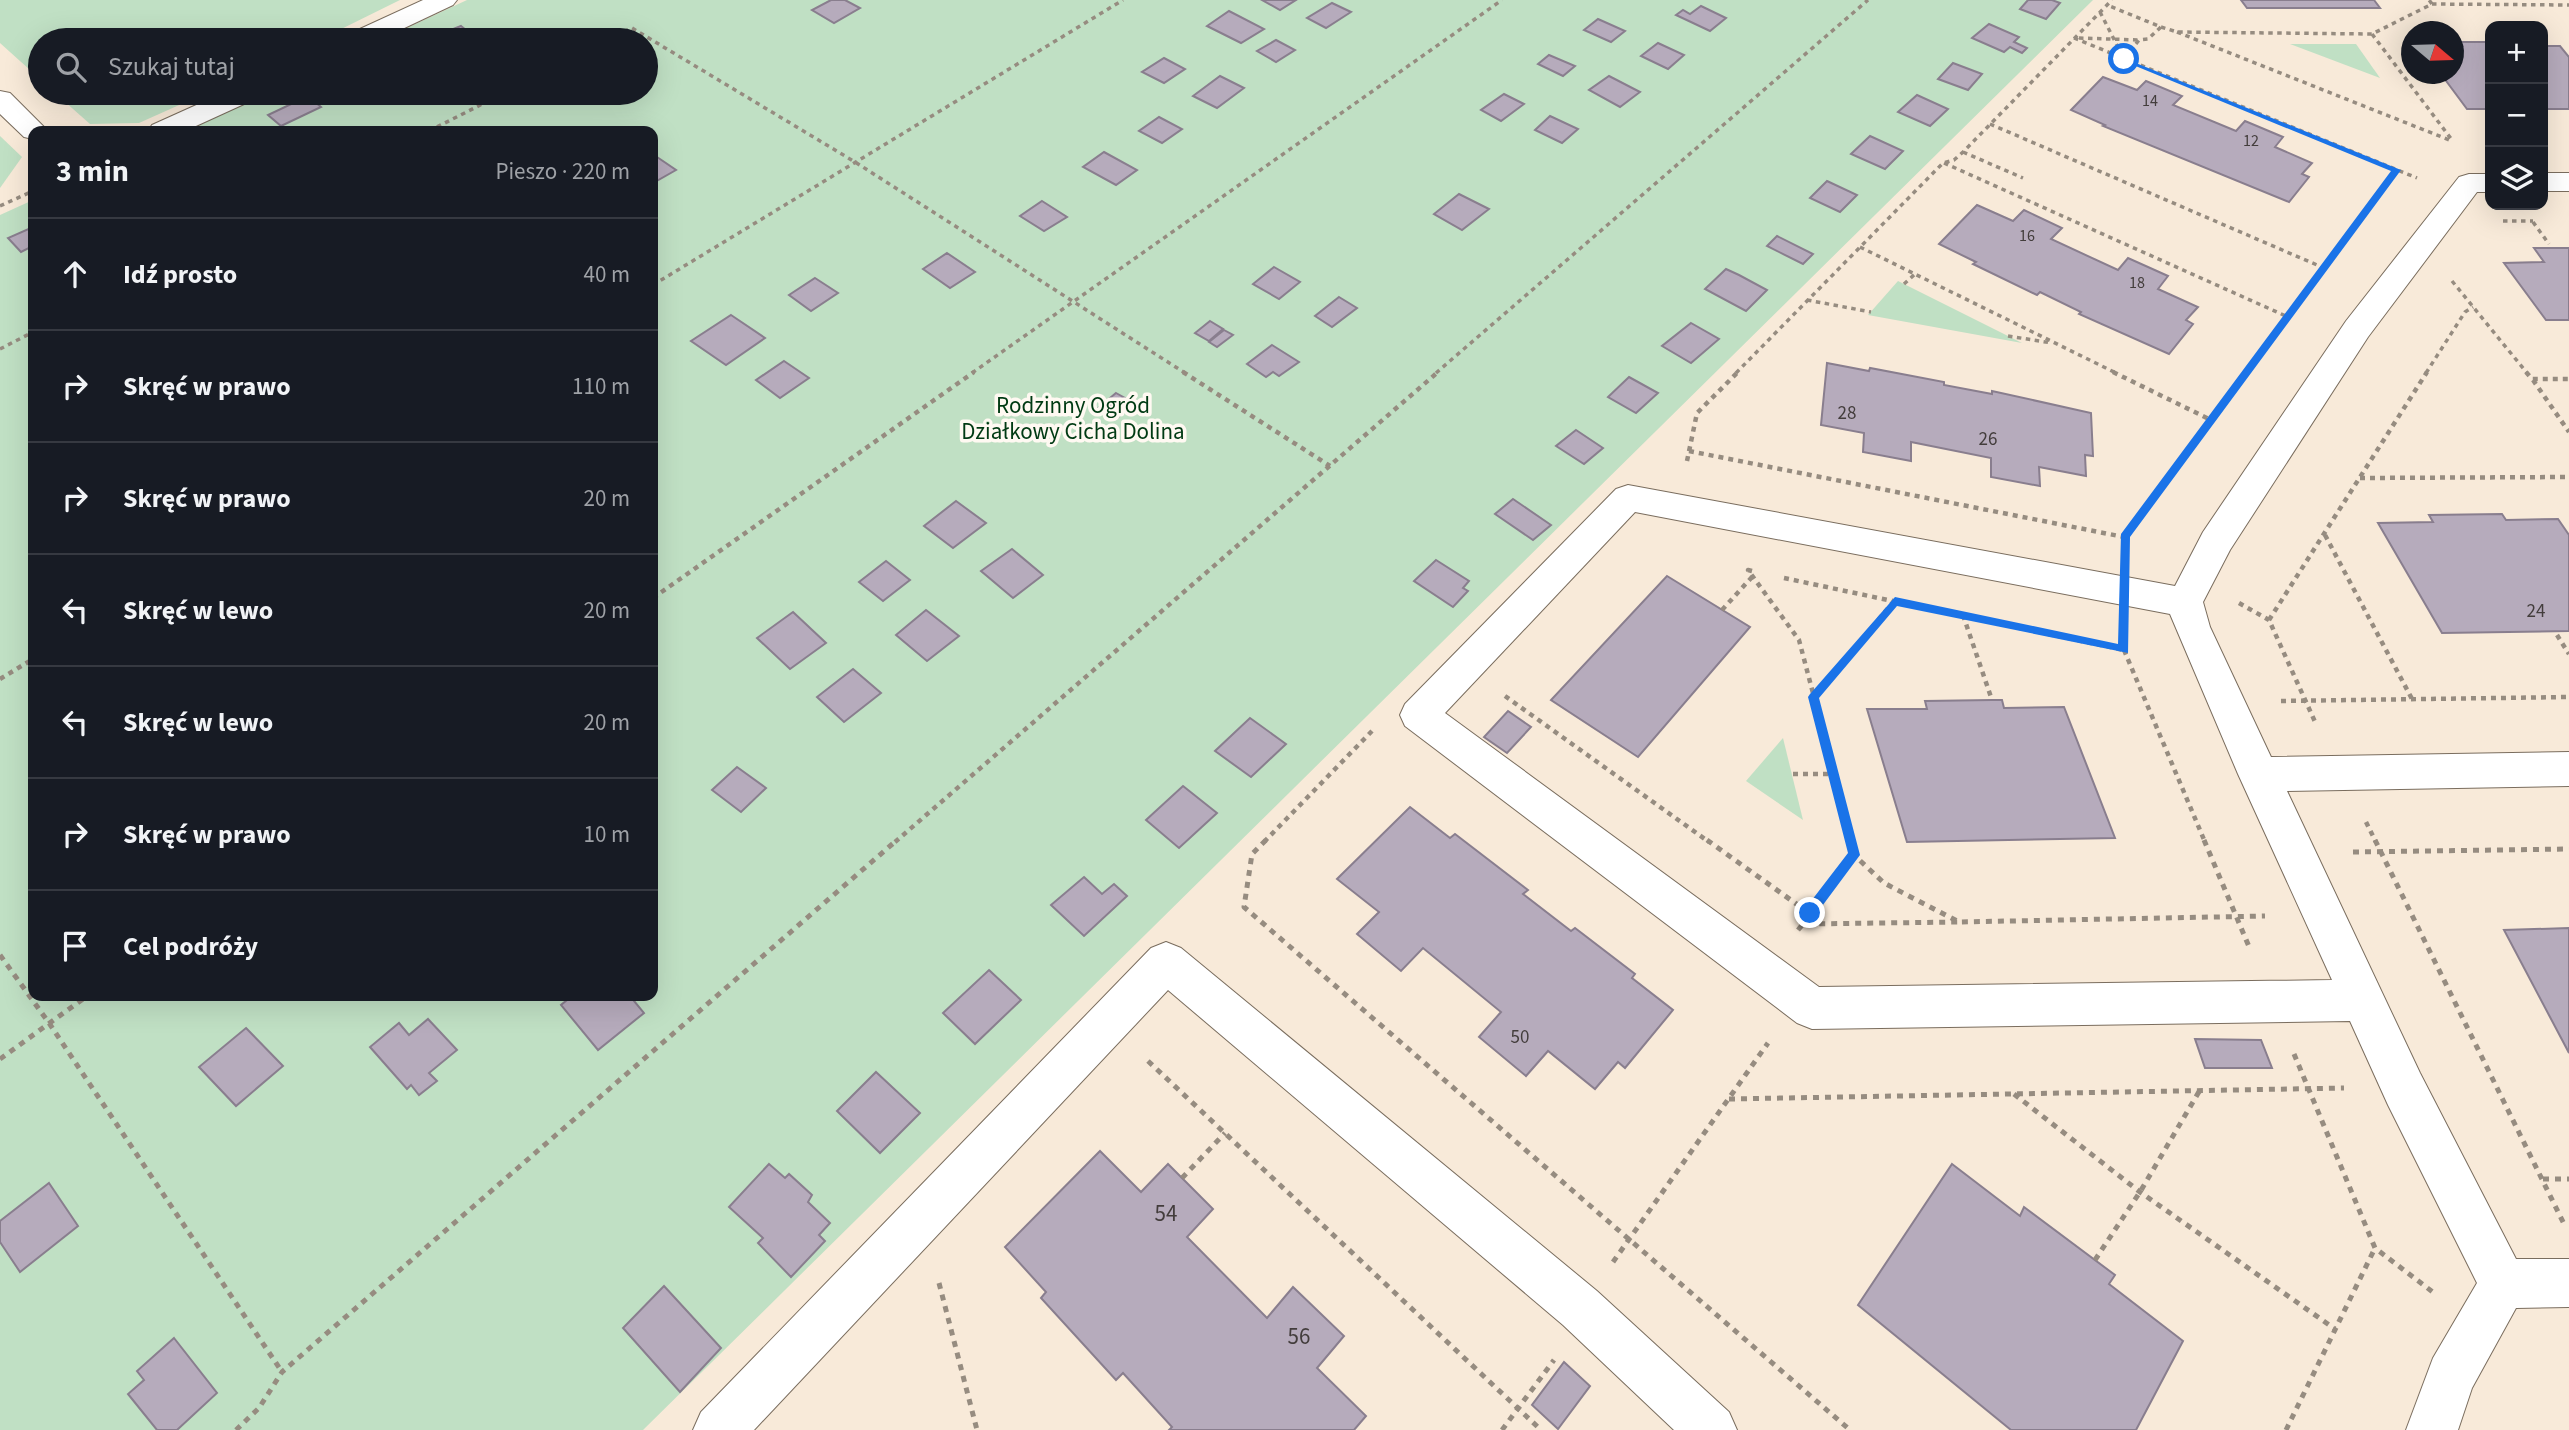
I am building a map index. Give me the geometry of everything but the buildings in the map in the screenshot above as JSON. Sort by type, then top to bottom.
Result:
[{"type":"street","points":[[384,28],[444,0]]},
{"type":"street","points":[[0,99],[29,126]]},
{"type":"street","points":[[173,126],[219,105]]},
{"type":"street","points":[[2548,182],[2569,182]]},
{"type":"street","points":[[2475,189],[2357,329],[2216,542],[2191,590],[2192,627],[2362,1000],[2502,1284]]},
{"type":"street","points":[[2191,590],[2123,590],[1628,498],[1419,715],[1812,1008],[2362,1000]]},
{"type":"street","points":[[2258,774],[2569,769]]},
{"type":"street","points":[[719,1430],[1166,962],[1583,1312],[1711,1430]]},
{"type":"street","points":[[2502,1284],[2569,1283]]},
{"type":"street","points":[[2432,1430],[2451,1376],[2502,1284]]},
{"type":"path","points":[[658,282],[1123,0]]},
{"type":"path","points":[[658,594],[1502,0]]},
{"type":"path","points":[[236,1430],[259,1408],[282,1372],[1868,0]]},
{"type":"path","points":[[1679,507],[1697,413],[1943,163],[1954,160],[1963,152],[2112,0]]},
{"type":"path","points":[[2177,32],[2372,34],[2431,2],[2569,5]]},
{"type":"path","points":[[2107,5],[2452,141]]},
{"type":"path","points":[[2100,12],[2124,59]]},
{"type":"path","points":[[2074,38],[2148,39],[2161,27]]},
{"type":"path","points":[[2372,34],[2452,141]]},
{"type":"path","points":[[2074,38],[2396,170],[2475,189]]},
{"type":"path","points":[[2124,59],[2139,40]]},
{"type":"path","points":[[658,44],[855,162],[1329,467]]},
{"type":"path","points":[[439,126],[480,105]]},
{"type":"path","points":[[1990,124],[2324,268]]},
{"type":"path","points":[[2445,149],[2452,141]]},
{"type":"path","points":[[1963,152],[2023,178]]},
{"type":"path","points":[[1943,163],[2288,317]]},
{"type":"path","points":[[1774,576],[2124,650],[2124,537],[2396,170]]},
{"type":"path","points":[[0,206],[28,193]]},
{"type":"path","points":[[2498,221],[2544,221]]},
{"type":"path","points":[[2532,221],[2549,244]]},
{"type":"path","points":[[1860,247],[2211,420]]},
{"type":"path","points":[[1904,284],[1916,274]]},
{"type":"path","points":[[2451,280],[2532,379],[2569,432]]},
{"type":"path","points":[[1807,300],[1871,312]]},
{"type":"path","points":[[2269,620],[2465,312],[2473,307]]},
{"type":"path","points":[[0,349],[28,335]]},
{"type":"path","points":[[2008,336],[2059,345]]},
{"type":"path","points":[[2532,379],[2569,379]]},
{"type":"path","points":[[2563,423],[2569,423]]},
{"type":"path","points":[[1689,451],[2124,537]]},
{"type":"path","points":[[2360,478],[2569,477]]},
{"type":"path","points":[[2324,534],[2412,699]]},
{"type":"path","points":[[1761,573],[1748,570],[1799,640],[1854,855],[1884,883],[1959,922]]},
{"type":"path","points":[[1722,610],[1752,577]]},
{"type":"path","points":[[2191,590],[2269,620],[2304,701],[2342,772],[2569,1233]]},
{"type":"path","points":[[1814,697],[1895,601]]},
{"type":"path","points":[[1963,615],[1992,700]]},
{"type":"path","points":[[2557,635],[2569,654]]},
{"type":"path","points":[[0,679],[28,662]]},
{"type":"path","points":[[1465,668],[1823,923]]},
{"type":"path","points":[[2227,702],[2569,697]]},
{"type":"path","points":[[1377,726],[1252,854],[1244,906],[1628,1241],[1850,1430]]},
{"type":"path","points":[[1793,774],[1833,774]]},
{"type":"path","points":[[2294,851],[2381,853],[2569,849]]},
{"type":"path","points":[[1810,913],[1854,855]]},
{"type":"path","points":[[1764,972],[1803,924],[2324,915]]},
{"type":"path","points":[[0,955],[28,994]]},
{"type":"path","points":[[33,1001],[282,1372]]},
{"type":"path","points":[[0,1059],[81,1001]]},
{"type":"path","points":[[1502,1430],[1628,1241],[1772,1037]]},
{"type":"path","points":[[1145,1058],[1541,1430]]},
{"type":"path","points":[[1729,1099],[2404,1089]]},
{"type":"path","points":[[2095,1260],[2140,1192],[2200,1090]]},
{"type":"path","points":[[2013,1093],[2140,1192],[2335,1329]]},
{"type":"path","points":[[1182,1178],[1225,1133]]},
{"type":"path","points":[[2543,1179],[2569,1179]]},
{"type":"path","points":[[2286,1430],[2375,1248]]},
{"type":"path","points":[[936,1270],[977,1430]]},
{"type":"green space","points":[[0,0],[400,0],[343,28],[28,28],[28,68],[0,43]]},
{"type":"green space","name":"Rodzinny Ogród Działkowy Cicha Dolina","points":[[467,0],[2093,0],[643,1430],[0,1430],[0,215],[28,202],[28,1001],[658,1001],[658,126],[193,126],[239,105],[658,105],[658,28],[407,28]]},
{"type":"green space","points":[[2290,44],[2356,44],[2380,78]]},
{"type":"green space","points":[[69,105],[179,105],[139,123],[90,124]]},
{"type":"green space","points":[[0,136],[22,157],[0,188]]},
{"type":"green space","points":[[1898,281],[2022,343],[1868,315]]},
{"type":"green space","points":[[1783,738],[1803,820],[1746,781]]},
{"type":"route","points":[[1810,913],[1854,855],[1814,697],[1895,601],[2124,650],[2124,537],[2396,170],[2124,59]]}]
